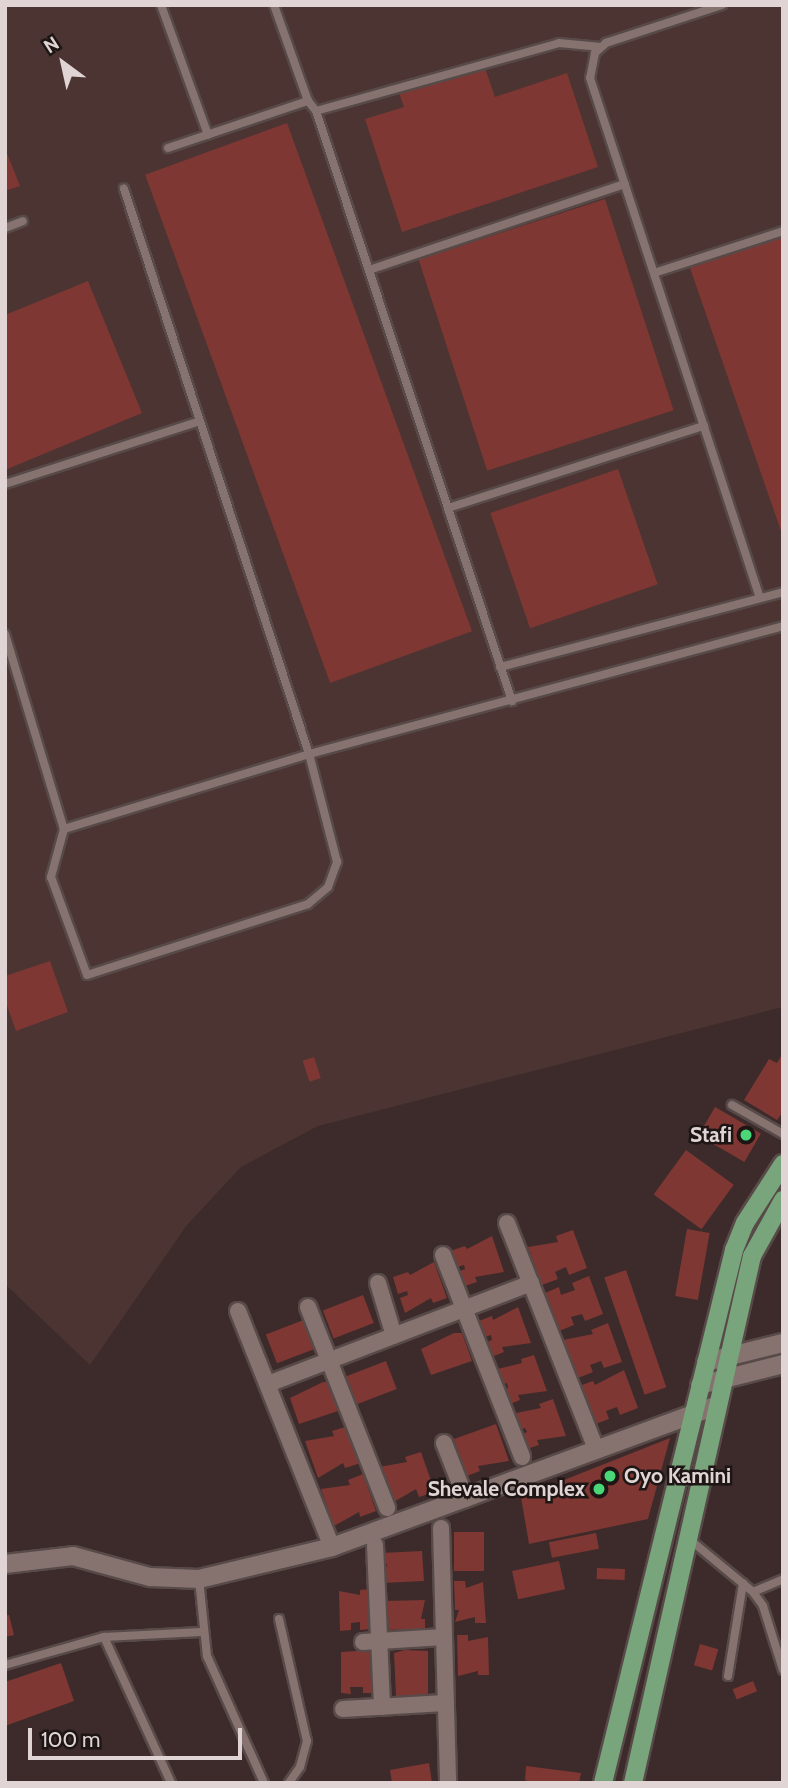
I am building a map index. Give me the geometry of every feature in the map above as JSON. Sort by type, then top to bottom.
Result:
[{"type":"main road","points":[[603,1783],[734,1250],[745,1223],[783,1164]]},
{"type":"main road","points":[[633,1783],[752,1256],[783,1200]]},
{"type":"street","points":[[507,1223],[596,1448]]},
{"type":"street","points":[[443,1255],[522,1457]]},
{"type":"street","points":[[377,1283],[394,1336]]},
{"type":"street","points":[[268,1384],[531,1283]]},
{"type":"street","points":[[308,1307],[387,1508]]},
{"type":"street","points":[[238,1311],[332,1547]]},
{"type":"street","points":[[706,1362],[783,1343]]},
{"type":"street","points":[[700,1385],[783,1364]]},
{"type":"street","points":[[5,1564],[73,1556],[150,1577],[199,1579],[332,1547],[718,1405]]},
{"type":"street","points":[[444,1443],[466,1499]]},
{"type":"street","points":[[441,1528],[448,1783]]},
{"type":"street","points":[[375,1545],[382,1707]]},
{"type":"street","points":[[363,1642],[444,1637]]},
{"type":"street","points":[[344,1709],[445,1703]]},
{"type":"lane","points":[[161,5],[208,135]]},
{"type":"lane","points":[[274,5],[308,101],[316,111],[512,701]]},
{"type":"lane","points":[[722,5],[625,34],[601,47],[590,65],[590,78],[760,598]]},
{"type":"lane","points":[[316,111],[559,43],[601,47]]},
{"type":"lane","points":[[168,148],[308,101]]},
{"type":"lane","points":[[369,270],[625,184]]},
{"type":"lane","points":[[5,634],[64,829],[51,877],[87,975],[307,904],[328,887],[337,862],[309,754],[197,422],[124,189]]},
{"type":"lane","points":[[5,228],[23,221]]},
{"type":"lane","points":[[654,273],[783,231]]},
{"type":"lane","points":[[5,484],[197,422]]},
{"type":"lane","points":[[448,508],[704,426]]},
{"type":"lane","points":[[500,667],[783,592]]},
{"type":"lane","points":[[64,829],[309,754],[783,626]]},
{"type":"lane","points":[[732,1105],[783,1134]]},
{"type":"lane","points":[[689,1539],[753,1591],[780,1645],[783,1670]]},
{"type":"lane","points":[[753,1591],[783,1578]]},
{"type":"lane","points":[[199,1579],[201,1632],[216,1682],[264,1783]]},
{"type":"lane","points":[[727,1676],[743,1584]]},
{"type":"lane","points":[[279,1619],[307,1741],[300,1767],[289,1783]]},
{"type":"lane","points":[[5,1665],[104,1637],[201,1632]]},
{"type":"lane","points":[[104,1637],[171,1783]]},
{"type":"shaded area","points":[[5,5],[783,5],[783,1007],[318,1126],[241,1167],[187,1225],[90,1365],[5,1284]]},
{"type":"building","points":[[484,65],[495,97],[567,73],[598,167],[402,232],[365,119],[404,107],[399,93]]},
{"type":"building","points":[[287,123],[472,631],[330,683],[145,175]]},
{"type":"building","points":[[5,148],[20,186],[5,191]]},
{"type":"building","points":[[605,199],[674,410],[487,471],[419,260]]},
{"type":"building","points":[[783,235],[783,534],[782,534],[690,268]]},
{"type":"building","points":[[88,281],[142,413],[5,470],[5,315]]},
{"type":"building","points":[[618,469],[658,584],[530,628],[490,513]]},
{"type":"building","points":[[50,961],[68,1012],[16,1031],[5,1000],[5,976]]},
{"type":"building","points":[[783,1053],[783,1112],[777,1120],[744,1100],[769,1059],[777,1063]]},
{"type":"building","points":[[314,1057],[321,1078],[309,1082],[303,1061]]},
{"type":"building","name":"Stafi","points":[[715,1107],[761,1134],[744,1162],[698,1136]]},
{"type":"building","points":[[686,1150],[734,1185],[701,1229],[654,1194]]},
{"type":"building","points":[[687,1229],[710,1233],[698,1300],[675,1296]]},
{"type":"building","points":[[573,1230],[587,1268],[569,1275],[566,1267],[555,1272],[558,1279],[542,1285],[528,1247],[558,1242],[556,1236]]},
{"type":"building","points":[[492,1236],[504,1272],[475,1277],[477,1282],[462,1287],[457,1272],[465,1269],[464,1265],[455,1268],[450,1251],[465,1246],[467,1249]]},
{"type":"building","points":[[434,1262],[447,1298],[433,1303],[431,1298],[405,1313],[400,1298],[408,1295],[407,1291],[398,1294],[393,1277],[408,1272],[410,1275]]},
{"type":"building","points":[[626,1270],[666,1387],[645,1395],[604,1277]]},
{"type":"building","points":[[589,1276],[603,1314],[585,1321],[582,1314],[571,1317],[574,1325],[559,1331],[545,1293],[559,1287],[561,1295],[575,1290],[572,1283]]},
{"type":"building","points":[[363,1295],[374,1323],[334,1338],[323,1310]]},
{"type":"building","points":[[518,1307],[531,1343],[502,1347],[504,1352],[489,1358],[484,1343],[492,1340],[491,1335],[482,1338],[476,1322],[492,1316],[493,1320]]},
{"type":"building","points":[[306,1319],[317,1348],[277,1363],[266,1334]]},
{"type":"building","points":[[608,1323],[622,1362],[604,1368],[601,1361],[590,1365],[593,1372],[578,1378],[563,1340],[593,1334],[591,1330]]},
{"type":"building","points":[[454,1333],[462,1333],[472,1361],[431,1375],[421,1349]]},
{"type":"building","points":[[534,1355],[547,1391],[518,1395],[520,1400],[505,1406],[500,1391],[508,1388],[507,1383],[498,1386],[493,1370],[522,1363],[521,1359]]},
{"type":"building","points":[[386,1361],[397,1389],[356,1405],[345,1377]]},
{"type":"building","points":[[624,1370],[638,1408],[620,1415],[617,1407],[606,1411],[609,1419],[593,1425],[579,1386],[593,1381],[595,1385]]},
{"type":"building","points":[[323,1382],[330,1382],[341,1410],[299,1424],[290,1398]]},
{"type":"building","points":[[553,1399],[566,1436],[537,1440],[539,1445],[524,1450],[518,1436],[527,1432],[525,1428],[517,1431],[511,1414],[541,1408],[539,1404]]},
{"type":"building","points":[[496,1424],[509,1461],[478,1466],[480,1471],[467,1476],[454,1439]]},
{"type":"building","points":[[348,1426],[361,1463],[345,1468],[343,1463],[318,1478],[305,1441],[334,1436],[332,1431]]},
{"type":"building","name":"Shevale Complex","points":[[670,1438],[648,1519],[529,1544],[521,1497]]},
{"type":"building","points":[[421,1452],[435,1492],[419,1497],[416,1489],[392,1503],[379,1467],[407,1462],[405,1457]]},
{"type":"building","points":[[363,1474],[376,1511],[360,1517],[359,1512],[334,1526],[321,1489],[350,1485],[348,1480]]},
{"type":"building","points":[[454,1532],[484,1532],[484,1571],[454,1571]]},
{"type":"building","points":[[596,1533],[599,1549],[552,1558],[549,1542]]},
{"type":"building","points":[[422,1551],[424,1581],[382,1583],[387,1564],[381,1564],[381,1553]]},
{"type":"building","points":[[559,1561],[565,1589],[518,1599],[512,1571]]},
{"type":"building","points":[[597,1568],[625,1569],[625,1580],[597,1579]]},
{"type":"building","points":[[454,1581],[465,1581],[466,1588],[483,1582],[486,1623],[475,1623],[475,1617],[455,1622],[459,1610],[455,1610]]},
{"type":"building","points":[[370,1589],[371,1629],[360,1630],[360,1622],[351,1623],[351,1630],[340,1631],[339,1591],[360,1595],[360,1590]]},
{"type":"building","points":[[425,1600],[421,1619],[425,1619],[425,1629],[383,1630],[383,1618],[388,1618],[383,1601]]},
{"type":"building","points":[[9,1615],[14,1635],[5,1637],[5,1616]]},
{"type":"building","points":[[457,1635],[468,1635],[468,1641],[488,1637],[489,1675],[478,1675],[478,1671],[458,1676]]},
{"type":"building","points":[[700,1644],[718,1649],[712,1670],[694,1665]]},
{"type":"building","points":[[372,1650],[372,1693],[363,1693],[363,1687],[350,1687],[351,1694],[341,1693],[341,1652]]},
{"type":"building","points":[[405,1650],[428,1651],[428,1696],[396,1696],[394,1653]]},
{"type":"building","points":[[61,1663],[74,1701],[5,1726],[5,1682]]},
{"type":"building","points":[[753,1681],[757,1691],[737,1699],[733,1689]]},
{"type":"building","points":[[429,1763],[432,1783],[392,1783],[390,1770]]},
{"type":"building","points":[[526,1766],[581,1773],[579,1783],[531,1783],[525,1780]]},
{"type":"place","name":"Stafi","points":[[746,1135]]},
{"type":"place","name":"Oyo Kamini","points":[[610,1476]]},
{"type":"place","name":"Shevale Complex","points":[[599,1489]]}]
